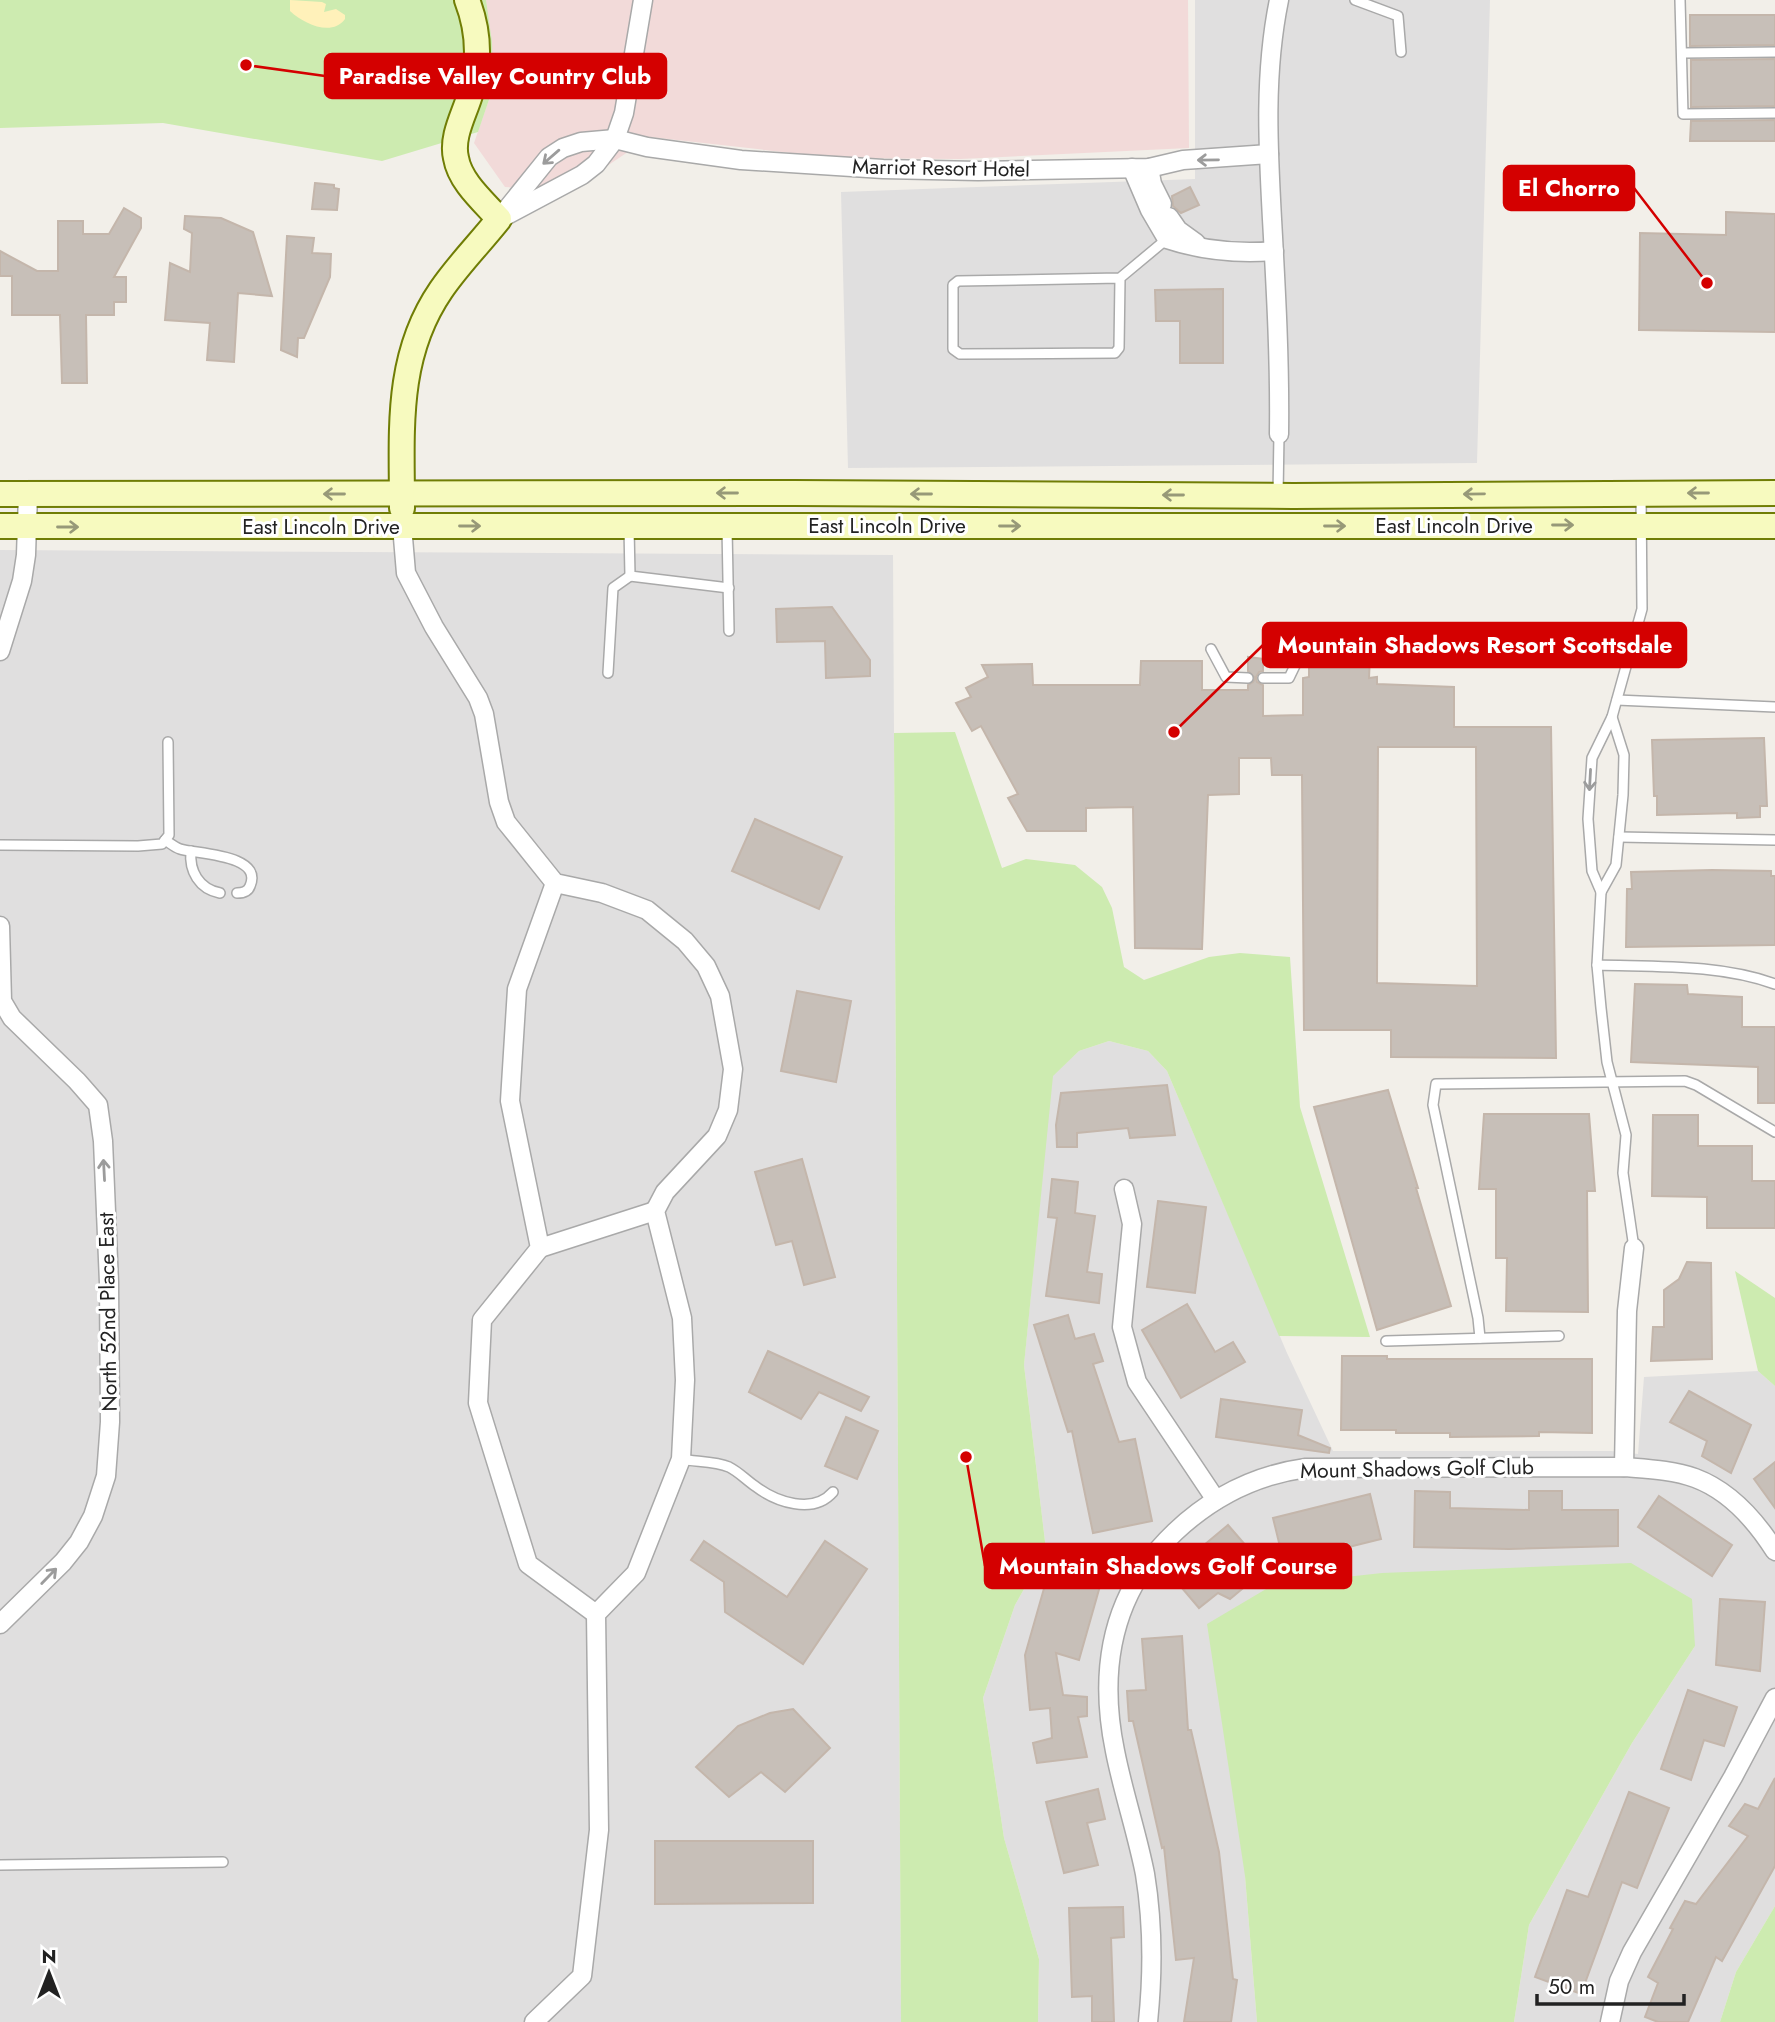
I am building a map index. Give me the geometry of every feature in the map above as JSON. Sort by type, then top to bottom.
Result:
[{"type":"main road","points":[[402,526],[402,412],[407,370],[424,320],[442,290],[499,219],[466,181],[455,157],[458,131],[477,69],[474,21],[467,0]]},
{"type":"main road","points":[[794,526],[795,493]]},
{"type":"main road","name":"East Lincoln Drive","points":[[0,494],[795,493],[1328,496],[1775,493]]},
{"type":"main road","points":[[1172,526],[1184,517],[1199,512],[1304,510],[1328,496]]},
{"type":"main road","name":"East Lincoln Drive","points":[[0,526],[1775,526]]},
{"type":"street","points":[[499,219],[582,175],[596,164],[615,139],[624,113],[643,0]]},
{"type":"street","points":[[1279,0],[1269,67],[1269,154],[1280,372],[1279,434]]},
{"type":"street","name":"Marriot Resort Hotel","points":[[499,219],[542,165],[563,148],[581,142],[615,139],[647,147],[741,160],[883,169],[978,171],[1140,168],[1183,160],[1269,154]]},
{"type":"street","points":[[1140,168],[1150,210],[1205,249],[1238,254],[1273,251]]},
{"type":"street","points":[[1140,168],[1152,184],[1169,222]]},
{"type":"street","points":[[0,651],[22,582],[26,555],[28,494]]},
{"type":"street","points":[[402,526],[406,573],[434,628],[478,698],[484,714],[499,802],[506,822],[555,883],[602,893],[647,910],[685,941],[706,965],[720,996],[733,1069],[728,1110],[718,1136],[665,1192],[655,1210],[540,1248],[482,1320],[478,1403],[528,1564],[596,1614]]},
{"type":"street","points":[[540,1248],[509,1101],[517,989],[555,883]]},
{"type":"street","points":[[0,926],[1,1003]]},
{"type":"street","name":"North 52nd Place East","points":[[0,1624],[63,1562],[79,1542],[93,1516],[106,1476],[110,1422],[109,1283],[103,1141],[98,1104],[78,1081],[12,1018],[1,1003]]},
{"type":"street","points":[[1124,1189],[1132,1224],[1122,1327],[1137,1381],[1216,1500]]},
{"type":"street","points":[[534,2022],[582,1976],[599,1830],[596,1614],[636,1573],[681,1460],[685,1380],[682,1318],[655,1210]]},
{"type":"street","points":[[1624,1467],[1627,1311],[1634,1248]]},
{"type":"street","name":"Mount Shadows Golf Club","points":[[1148,2022],[1151,1935],[1144,1874],[1108,1709],[1109,1653],[1125,1602],[1141,1573],[1164,1543],[1192,1516],[1257,1479],[1306,1468],[1624,1467],[1661,1470],[1696,1478],[1732,1499],[1760,1527],[1775,1551]]},
{"type":"street","points":[[1610,2022],[1619,1981],[1632,1952],[1775,1698]]},
{"type":"lane","points":[[1355,0],[1398,16],[1401,52]]},
{"type":"lane","points":[[1680,0],[1683,114],[1775,113]]},
{"type":"lane","points":[[1683,53],[1775,52]]},
{"type":"lane","points":[[1120,278],[958,281],[953,285],[953,349],[960,354],[1115,353],[1119,348],[1120,278],[1169,222]]},
{"type":"lane","points":[[1278,496],[1279,434]]},
{"type":"lane","points":[[1601,892],[1592,871],[1588,819],[1592,758],[1612,717],[1642,608],[1641,492]]},
{"type":"lane","points":[[629,526],[630,576]]},
{"type":"lane","points":[[727,526],[729,631]]},
{"type":"lane","points":[[608,673],[613,588],[630,576],[729,588]]},
{"type":"lane","points":[[1211,649],[1226,677],[1248,678]]},
{"type":"lane","points":[[1264,678],[1289,678],[1303,649]]},
{"type":"lane","points":[[1616,700],[1775,707]]},
{"type":"lane","points":[[1612,717],[1624,755],[1616,865],[1601,892],[1597,965],[1608,1062],[1626,1135],[1623,1173],[1634,1248]]},
{"type":"lane","points":[[0,845],[162,844],[169,835],[168,742]]},
{"type":"lane","points":[[1619,837],[1775,840]]},
{"type":"lane","points":[[165,839],[180,849],[232,859],[247,867],[251,877],[250,887],[237,893]]},
{"type":"lane","points":[[191,851],[195,877],[206,889],[220,893]]},
{"type":"lane","points":[[1597,965],[1694,969],[1748,975],[1775,984]]},
{"type":"lane","points":[[1480,1338],[1433,1105],[1436,1084],[1685,1081],[1775,1132]]},
{"type":"lane","points":[[1386,1341],[1559,1335]]},
{"type":"lane","points":[[681,1460],[725,1465],[739,1472],[770,1496],[791,1503],[825,1502],[833,1492]]},
{"type":"lane","points":[[0,1865],[223,1863]]},
{"type":"shaded area","points":[[486,0],[1188,0],[1189,148],[960,159],[836,158],[650,137],[570,191],[505,187],[474,143],[493,88]]},
{"type":"shaded area","points":[[1195,0],[1490,0],[1477,463],[848,468],[841,192],[1195,179]]},
{"type":"shaded area","points":[[0,550],[893,555],[901,2022],[0,2022]]},
{"type":"shaded area","points":[[1109,1041],[1148,1051],[1167,1071],[1287,1353],[1333,1451],[1611,1451],[1638,1454],[1644,1377],[1758,1371],[1775,1386],[1775,1906],[1736,1972],[1720,2022],[1514,2022],[1529,1925],[1632,1743],[1695,1646],[1245,1876],[1257,2022],[1038,2022],[1039,1959],[1004,1838],[983,1698],[1015,1605],[1046,1550],[1024,1365],[1052,1076],[1079,1051]]},
{"type":"green space","points":[[0,0],[486,0],[492,42],[493,88],[478,132],[382,161],[163,123],[0,128]]},
{"type":"green space","points":[[955,732],[1002,868],[1026,859],[1075,865],[1102,887],[1112,908],[1124,967],[1144,980],[1209,957],[1240,953],[1290,957],[1300,1107],[1370,1337],[1279,1336],[1167,1071],[1148,1051],[1109,1041],[1079,1051],[1053,1076],[1024,1365],[1046,1550],[1015,1605],[983,1698],[1004,1838],[1039,1959],[1038,2022],[901,2022],[894,733]]},
{"type":"green space","points":[[1735,1271],[1775,1298],[1775,1386],[1758,1371]]},
{"type":"green space","points":[[1631,1563],[1692,1599],[1695,1646],[1632,1743],[1529,1925],[1514,2022],[1257,2022],[1245,1876],[1207,1624],[1273,1585],[1382,1573]]},
{"type":"green space","points":[[1775,1906],[1775,2022],[1720,2022],[1736,1972]]},
{"type":"sand","points":[[290,0],[322,2],[326,4],[324,12],[336,9],[345,15],[345,19],[333,27],[318,27],[290,11]]},
{"type":"building","points":[[1690,15],[1775,15],[1775,45],[1690,46]]},
{"type":"building","points":[[1775,59],[1775,106],[1691,107],[1691,60]]},
{"type":"building","points":[[1775,120],[1775,141],[1690,141],[1691,121]]},
{"type":"building","points":[[315,183],[334,185],[334,188],[339,189],[337,210],[312,209]]},
{"type":"building","points":[[1190,187],[1199,205],[1181,213],[1173,206],[1172,196]]},
{"type":"building","points":[[124,208],[141,218],[141,228],[114,277],[126,277],[126,302],[114,302],[114,315],[86,315],[87,383],[62,383],[60,315],[12,315],[12,276],[0,276],[0,251],[37,271],[58,271],[58,221],[83,221],[83,234],[109,234]]},
{"type":"building","points":[[1726,212],[1775,214],[1775,332],[1639,330],[1640,233],[1726,235]]},
{"type":"building","points":[[185,216],[221,218],[253,232],[272,296],[238,293],[234,362],[207,360],[210,323],[165,320],[170,263],[190,272],[192,233],[184,229]]},
{"type":"building","points":[[287,236],[314,238],[312,253],[331,254],[330,277],[304,338],[298,338],[297,357],[281,350]]},
{"type":"building","points":[[1223,289],[1223,363],[1180,363],[1180,321],[1156,321],[1155,290]]},
{"type":"building","points":[[832,607],[870,660],[870,676],[826,678],[825,641],[777,642],[776,609]]},
{"type":"building","points":[[1309,634],[1371,634],[1369,678],[1377,677],[1377,684],[1454,687],[1454,727],[1551,727],[1556,1058],[1391,1057],[1391,1030],[1304,1030],[1302,775],[1272,775],[1271,758],[1239,758],[1239,794],[1208,795],[1202,949],[1135,948],[1133,807],[1086,808],[1086,831],[1027,831],[1008,798],[1018,794],[981,726],[972,731],[956,703],[971,697],[966,688],[988,677],[982,665],[1032,664],[1033,685],[1140,685],[1141,661],[1202,661],[1202,690],[1248,690],[1248,685],[1255,678],[1248,671],[1248,657],[1263,659],[1263,671],[1256,677],[1257,682],[1263,685],[1263,716],[1303,715],[1303,678],[1309,677]],"holes":[[[1378,747],[1476,747],[1477,986],[1377,983]]]},
{"type":"building","points":[[1764,738],[1767,806],[1760,806],[1760,817],[1737,818],[1737,813],[1657,815],[1652,740]]},
{"type":"building","points":[[755,819],[842,857],[819,909],[732,871]]},
{"type":"building","points":[[1771,871],[1771,876],[1775,876],[1775,945],[1626,947],[1627,889],[1632,889],[1631,872]]},
{"type":"building","points":[[1635,984],[1687,985],[1688,994],[1742,997],[1742,1027],[1775,1027],[1775,1103],[1758,1103],[1758,1067],[1631,1062]]},
{"type":"building","points":[[797,991],[851,1001],[836,1082],[781,1071]]},
{"type":"building","points":[[1167,1085],[1175,1135],[1130,1138],[1128,1128],[1077,1133],[1077,1147],[1057,1147],[1056,1125],[1061,1093]]},
{"type":"building","points":[[1388,1090],[1451,1306],[1377,1330],[1314,1107]]},
{"type":"building","points":[[1484,1114],[1589,1114],[1595,1191],[1587,1191],[1588,1312],[1506,1311],[1507,1258],[1496,1258],[1496,1189],[1479,1189]]},
{"type":"building","points":[[1653,1115],[1698,1115],[1698,1146],[1752,1146],[1752,1181],[1775,1181],[1775,1228],[1707,1228],[1707,1197],[1652,1196]]},
{"type":"building","points":[[802,1159],[835,1277],[804,1285],[792,1241],[776,1245],[755,1172]]},
{"type":"building","points":[[1052,1179],[1078,1182],[1075,1213],[1095,1216],[1087,1272],[1102,1274],[1099,1303],[1046,1296],[1057,1218],[1048,1217]]},
{"type":"building","points":[[1158,1201],[1206,1207],[1195,1293],[1147,1287]]},
{"type":"building","points":[[1687,1262],[1711,1263],[1712,1359],[1651,1361],[1653,1327],[1664,1327],[1664,1290],[1679,1279]]},
{"type":"building","points":[[1187,1304],[1215,1352],[1233,1342],[1245,1362],[1181,1398],[1142,1330]]},
{"type":"building","points":[[1068,1315],[1075,1339],[1094,1334],[1103,1361],[1093,1364],[1119,1442],[1135,1439],[1152,1521],[1093,1533],[1072,1431],[1068,1432],[1034,1325]]},
{"type":"building","points":[[768,1351],[869,1397],[861,1411],[819,1392],[801,1419],[749,1392]]},
{"type":"building","points":[[1342,1356],[1387,1356],[1387,1359],[1592,1359],[1592,1433],[1539,1432],[1539,1436],[1450,1437],[1450,1433],[1341,1430]]},
{"type":"building","points":[[1689,1391],[1751,1425],[1731,1473],[1702,1456],[1707,1441],[1670,1422]]},
{"type":"building","points":[[1221,1399],[1302,1410],[1298,1435],[1330,1448],[1329,1453],[1216,1437]]},
{"type":"building","points":[[846,1417],[878,1431],[857,1479],[825,1466]]},
{"type":"building","points":[[1775,1462],[1775,1508],[1754,1479]]},
{"type":"building","points":[[1415,1491],[1450,1492],[1450,1508],[1529,1510],[1529,1491],[1562,1491],[1562,1510],[1618,1510],[1618,1546],[1509,1549],[1414,1547]]},
{"type":"building","points":[[1370,1494],[1381,1539],[1284,1563],[1273,1518]]},
{"type":"building","points":[[1659,1496],[1732,1545],[1712,1576],[1638,1527]]},
{"type":"building","points":[[1228,1525],[1266,1569],[1230,1599],[1218,1593],[1199,1608],[1182,1588],[1192,1579],[1180,1565]]},
{"type":"building","points":[[704,1541],[787,1597],[825,1541],[867,1569],[803,1664],[725,1612],[724,1582],[691,1560]]},
{"type":"building","points":[[1051,1564],[1102,1579],[1079,1660],[1056,1653],[1063,1695],[1087,1697],[1087,1716],[1078,1717],[1087,1757],[1037,1763],[1033,1743],[1052,1738],[1050,1708],[1030,1710],[1025,1655]]},
{"type":"building","points":[[1720,1599],[1765,1602],[1760,1671],[1716,1665]]},
{"type":"building","points":[[1182,1636],[1188,1730],[1191,1730],[1219,1852],[1233,1979],[1237,1980],[1231,2022],[1184,2022],[1194,1958],[1176,1960],[1164,1847],[1162,1848],[1133,1721],[1129,1721],[1127,1691],[1146,1690],[1142,1639]]},
{"type":"building","points":[[1688,1690],[1737,1707],[1724,1746],[1704,1740],[1691,1780],[1661,1769]]},
{"type":"building","points":[[793,1709],[830,1748],[785,1792],[761,1772],[729,1797],[696,1767],[738,1726],[770,1713]]},
{"type":"building","points":[[1775,1778],[1775,1866],[1722,1961],[1716,1957],[1688,2022],[1658,2022],[1645,2017],[1658,1983],[1648,1977],[1673,1929],[1670,1928],[1685,1901],[1696,1904],[1748,1836],[1729,1826],[1745,1804],[1758,1809]]},
{"type":"building","points":[[1098,1789],[1105,1819],[1087,1823],[1098,1865],[1064,1873],[1046,1802]]},
{"type":"building","points":[[1629,1792],[1669,1808],[1637,1888],[1622,1882],[1581,1994],[1535,1977],[1567,1890],[1588,1897]]},
{"type":"building","points":[[655,1841],[813,1841],[813,1903],[655,1904]]},
{"type":"building","points":[[1123,1907],[1124,1937],[1111,1938],[1114,2022],[1092,2022],[1092,1996],[1072,1997],[1069,1908]]},
{"type":"place","name":"Paradise Valley Country Club","points":[[246,65]]},
{"type":"place","name":"El Chorro","points":[[1707,283]]},
{"type":"place","name":"Mountain Shadows Resort Scottsdale","points":[[1174,732]]},
{"type":"place","name":"Mountain Shadows Golf Course","points":[[966,1457]]}]
